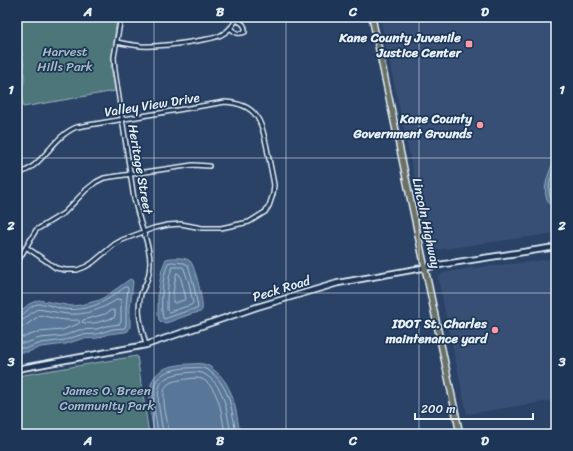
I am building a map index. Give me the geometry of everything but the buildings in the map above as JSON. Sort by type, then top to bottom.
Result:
[{"type":"main road","name":"Lincoln Highway","points":[[372,17],[460,434]]},
{"type":"street","name":"Heritage Street","points":[[121,17],[114,57],[114,66],[134,199],[149,252],[149,273],[147,282],[141,293],[139,304],[140,323],[146,345]]},
{"type":"street","points":[[117,42],[141,46],[159,46],[214,38],[230,28],[237,18],[244,24],[245,32],[241,34],[236,33],[230,28]]},
{"type":"street","name":"Valley View Drive","points":[[17,174],[34,166],[59,138],[70,129],[225,102],[244,106],[251,111],[260,122],[263,128],[274,185],[270,206],[265,212],[249,222],[221,228],[181,224],[154,228],[114,244],[89,265],[81,269],[65,270],[56,268],[26,247]]},
{"type":"street","points":[[17,263],[36,230],[45,223],[64,213],[86,190],[96,182],[104,178],[192,165],[210,166]]},
{"type":"street","name":"Peck Road","points":[[17,369],[146,345],[257,307],[326,286],[361,278],[556,247]]},
{"type":"shaded area","name":"Kane County Government Grounds","points":[[380,17],[556,17],[556,233],[430,251]]},
{"type":"shaded area","points":[[556,258],[556,400],[467,414],[438,278],[443,273],[469,268]]},
{"type":"green space","name":"Harvest Hills Park","points":[[17,17],[117,17],[111,67],[115,91],[23,107],[21,92],[24,82],[24,65],[17,34]]},
{"type":"green space","name":"James O. Breen Community Park","points":[[137,356],[149,434],[17,434],[17,376]]},
{"type":"water","points":[[556,156],[556,209],[550,204],[545,191],[548,177]]},
{"type":"water","points":[[166,259],[186,259],[192,264],[197,277],[202,310],[200,312],[166,323],[159,320],[158,292],[162,269]]},
{"type":"water","points":[[130,279],[133,282],[130,308],[130,327],[128,331],[108,334],[98,338],[81,339],[66,344],[41,347],[28,352],[17,352],[17,314],[29,304],[38,300],[72,306],[80,305],[100,300]]},
{"type":"water","points":[[202,364],[213,369],[226,383],[233,399],[240,434],[154,434],[150,393],[153,380],[156,375],[169,367]]},
{"type":"place","name":"Kane County Juvenile Justice Center","points":[[469,44]]},
{"type":"place","name":"Kane County Government Grounds","points":[[480,125]]},
{"type":"place","name":"IDOT St. Charles maintenance yard","points":[[495,330]]}]
